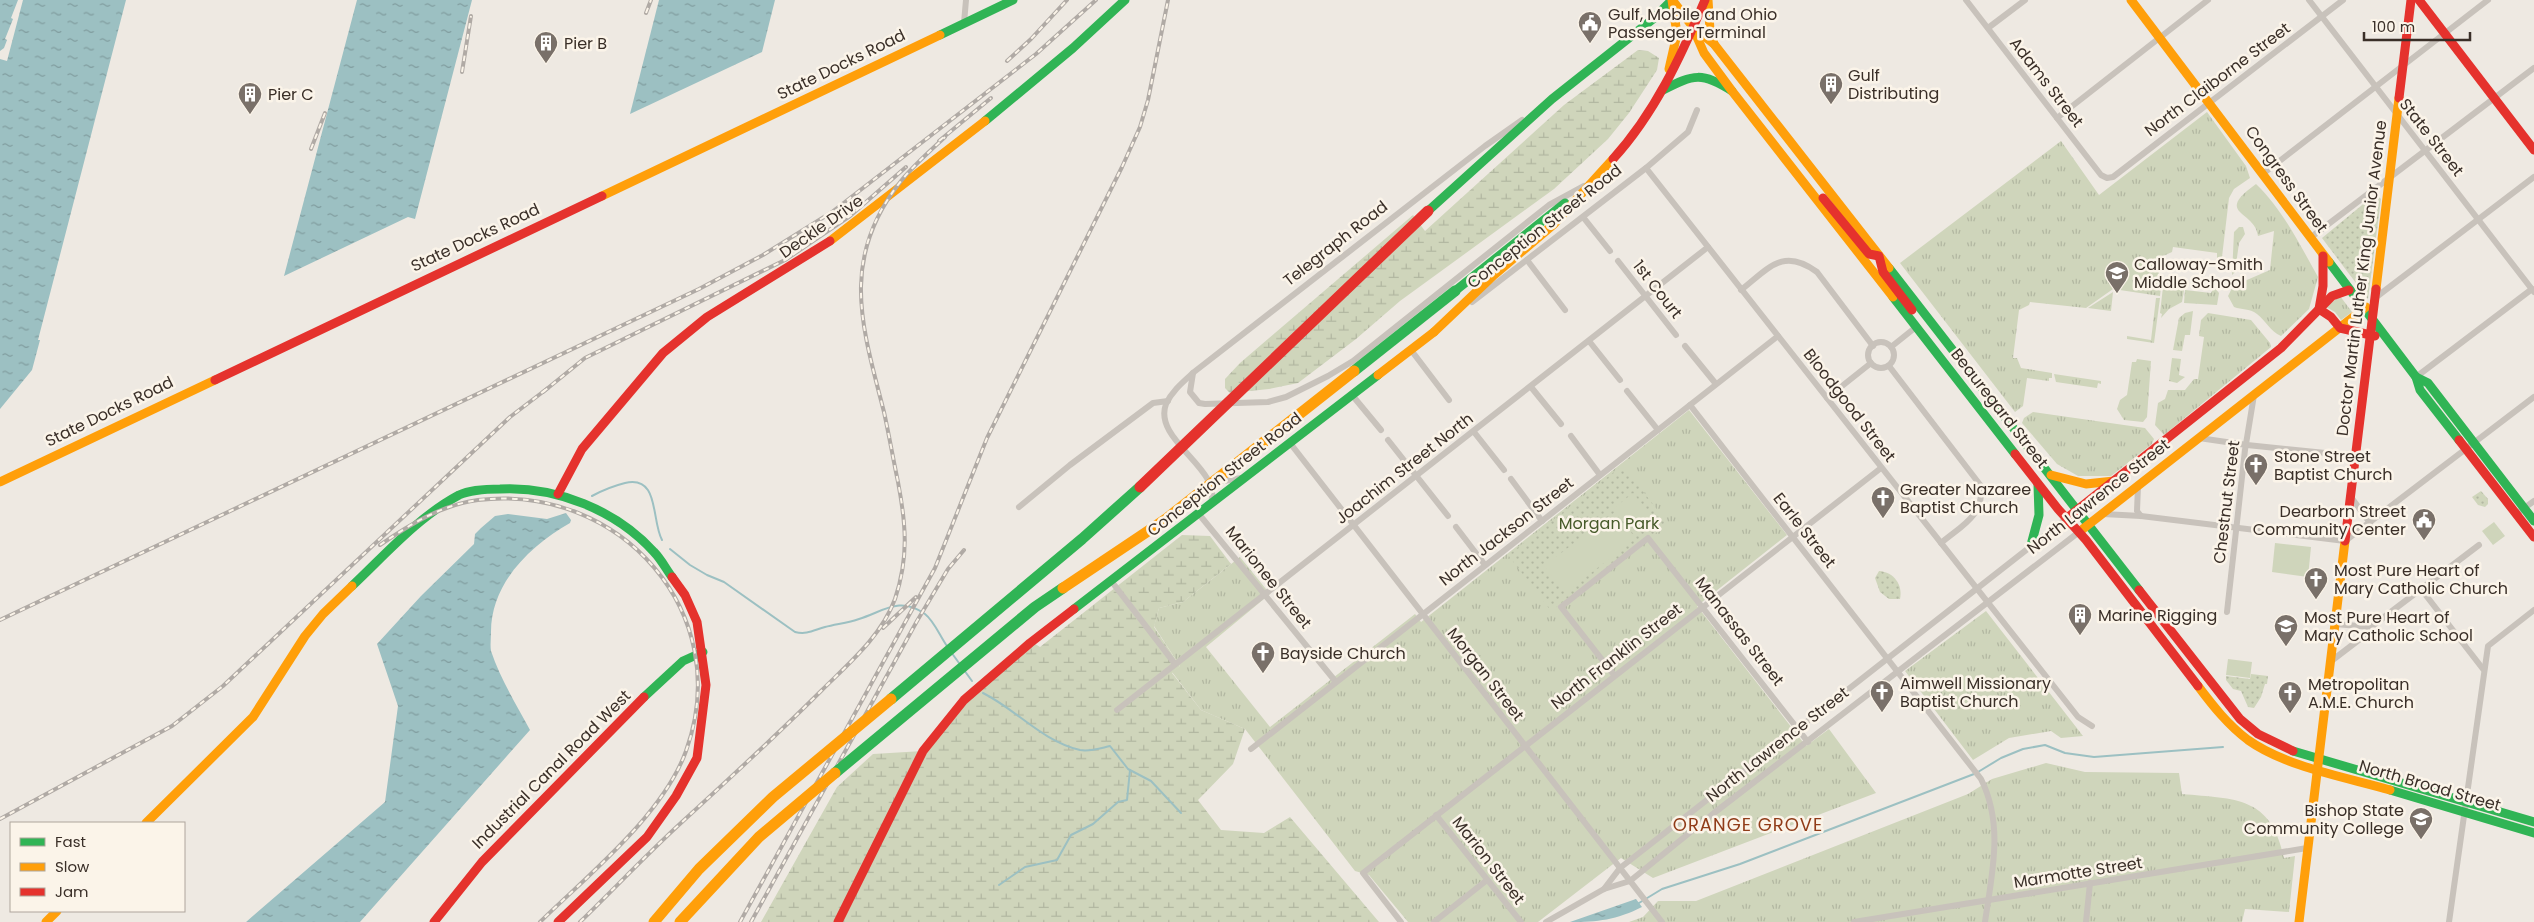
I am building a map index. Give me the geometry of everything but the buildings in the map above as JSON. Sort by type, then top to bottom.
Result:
[{"type":"main road","name":"State Docks Road","points":[[0,482],[1013,0]]},
{"type":"main road","name":"Deckle Drive","points":[[558,494],[582,449],[663,353],[707,317],[840,236],[983,123],[1073,48],[1125,0]]},
{"type":"main road","points":[[1663,90],[1677,42],[1678,24],[1672,0]]},
{"type":"main road","name":"Beauregard Street","points":[[1672,0],[1693,27],[1714,44],[2051,475],[2077,510],[2084,529]]},
{"type":"main road","name":"Telegraph Road","points":[[1552,98],[1653,19],[1672,0]]},
{"type":"main road","points":[[1434,332],[1494,275],[1554,224],[1633,137],[1680,59],[1706,0]]},
{"type":"main road","points":[[1706,0],[1714,44]]},
{"type":"main road","name":"Congress Street","points":[[2131,0],[2264,173],[2310,238],[2416,377],[2428,384],[2471,447],[2520,511],[2534,537]]},
{"type":"main road","name":"Doctor Martin Luther King Junior Avenue","points":[[2299,922],[2411,0]]},
{"type":"main road","points":[[2420,0],[2534,150]]},
{"type":"main road","name":"Beauregard Street","points":[[1693,27],[1704,54],[1732,91],[2067,518],[2084,529],[2234,715],[2250,730],[2270,742],[2317,764]]},
{"type":"main road","points":[[1663,90],[1698,74],[1712,77],[1732,91]]},
{"type":"main road","points":[[654,922],[699,869],[772,797],[1082,539],[1145,483],[1245,389],[1428,211],[1552,98]]},
{"type":"main road","points":[[1801,180],[1826,200],[1869,254],[1880,256],[1883,272],[1927,331],[1944,362]]},
{"type":"main road","points":[[680,922],[759,836],[1035,607],[1166,519],[1590,183]]},
{"type":"main road","points":[[2323,255],[2323,286],[2318,309],[2332,317],[2340,328],[2386,337]]},
{"type":"main road","name":"North Lawrence Street","points":[[2067,518],[2281,348],[2332,296],[2349,290]]},
{"type":"main road","name":"North Lawrence Street","points":[[2084,529],[2364,309],[2375,298]]},
{"type":"main road","name":"Conception Street Road","points":[[838,922],[923,751],[964,700],[1030,643],[1112,582],[1198,513],[1434,332]]},
{"type":"main road","points":[[2051,475],[2086,484],[2114,481]]},
{"type":"main road","points":[[2031,546],[2038,529],[2040,516],[2038,483]]},
{"type":"main road","points":[[147,822],[253,717],[306,636],[323,614],[425,516],[461,494],[492,489],[517,488],[558,494],[591,507],[624,526],[654,552],[684,595],[697,622],[703,652],[706,685],[704,719],[697,758],[676,796],[647,837],[558,922]]},
{"type":"main road","name":"Congress Street","points":[[2520,511],[2534,521]]},
{"type":"main road","name":"Industrial Canal Road West","points":[[434,922],[482,862],[670,671],[683,661],[703,652]]},
{"type":"main road","name":"North Broad Street","points":[[2317,764],[2464,806],[2534,822]]},
{"type":"main road","name":"North Broad Street","points":[[2464,806],[2534,833]]},
{"type":"main road","points":[[46,922],[56,912]]},
{"type":"street","points":[[964,23],[966,0]]},
{"type":"street","name":"Adams Street","points":[[1966,0],[2101,175],[2107,178]]},
{"type":"street","points":[[1988,28],[2025,0]]},
{"type":"street","points":[[2058,118],[2208,0]]},
{"type":"street","name":"State Street","points":[[2309,0],[2533,290]]},
{"type":"street","name":"North Claiborne Street","points":[[2107,178],[2113,177],[2343,0]]},
{"type":"street","points":[[2264,173],[2488,0]]},
{"type":"street","points":[[2310,238],[2534,68]]},
{"type":"street","name":"Telegraph Road","points":[[1168,401],[1175,390],[1194,372],[1485,146],[1552,98]]},
{"type":"street","name":"Conception Street Road","points":[[1434,332],[1646,168],[1688,132],[1697,110]]},
{"type":"street","name":"Bloodgood Street","points":[[1646,168],[2078,717],[2092,726]]},
{"type":"street","name":"North Lawrence Street","points":[[2375,298],[2534,177]]},
{"type":"street","points":[[1194,372],[1190,392],[1199,403],[1205,404],[1268,402],[1304,389],[1353,361],[1549,205],[1590,183]]},
{"type":"street","points":[[1583,217],[1610,251]]},
{"type":"street","name":"Joachim Street North","points":[[1117,710],[1708,247]]},
{"type":"street","points":[[1527,260],[1565,310]]},
{"type":"street","points":[[1742,290],[1781,260],[1794,260],[1806,264],[1817,272],[1873,346]]},
{"type":"street","name":"1st Court","points":[[1618,261],[1676,334]]},
{"type":"street","points":[[2416,377],[2533,290]]},
{"type":"street","points":[[1891,347],[1916,327]]},
{"type":"street","name":"North Jackson Street","points":[[1251,749],[1778,336]]},
{"type":"street","points":[[1589,341],[1620,380]]},
{"type":"street","points":[[1880,342],[1891,347],[1894,355],[1889,366],[1881,368],[1871,363],[1868,356],[1873,346],[1880,342]]},
{"type":"street","points":[[1685,346],[1716,384]]},
{"type":"street","points":[[1410,350],[1449,400]]},
{"type":"street","points":[[1827,398],[1871,363]]},
{"type":"street","points":[[1889,366],[1981,486],[1982,498],[1976,513],[1940,543]]},
{"type":"street","points":[[1531,386],[1561,424]]},
{"type":"street","points":[[1627,391],[1658,430]]},
{"type":"street","points":[[1352,395],[1381,430]]},
{"type":"street","name":"Chestnut Street","points":[[2226,612],[2254,395]]},
{"type":"street","points":[[2103,514],[2140,516],[2345,541],[2471,447],[2534,397]]},
{"type":"street","points":[[1019,507],[1070,465],[1153,403],[1168,401],[1164,414],[1168,428],[1205,475],[1212,491],[1209,506]]},
{"type":"street","name":"Earle Street","points":[[1690,405],[1981,779],[1989,794],[1995,826],[1986,922]]},
{"type":"street","points":[[1474,432],[1504,470]]},
{"type":"street","points":[[1571,436],[1600,475]]},
{"type":"street","points":[[2199,438],[2356,456]]},
{"type":"street","points":[[1388,440],[1448,516]]},
{"type":"street","name":"Morgan Street","points":[[1290,444],[1662,922]]},
{"type":"street","name":"North Franklin Street","points":[[1401,922],[1362,873],[1881,468]]},
{"type":"street","points":[[1205,475],[1224,481],[1236,480],[1249,475]]},
{"type":"street","points":[[1511,479],[1542,521]]},
{"type":"street","points":[[2138,486],[2137,511],[2140,516]]},
{"type":"street","points":[[2351,497],[2370,523]]},
{"type":"street","points":[[2520,511],[2534,501]]},
{"type":"street","name":"Marionee Street","points":[[1198,513],[1336,682]]},
{"type":"street","name":"North Lawrence Street","points":[[1604,889],[1620,868],[2067,518]]},
{"type":"street","points":[[1456,527],[1485,565]]},
{"type":"street","name":"North Lawrence Street","points":[[1604,889],[1630,882],[1714,814],[2084,529]]},
{"type":"street","name":"Manassas Street","points":[[1614,675],[1561,607],[1648,538],[1808,742]]},
{"type":"street","points":[[2330,662],[2364,636],[2371,627],[2480,544]]},
{"type":"street","points":[[1112,582],[1176,664]]},
{"type":"street","points":[[2421,589],[2483,669]]},
{"type":"street","points":[[2449,922],[2483,669],[2488,646],[2534,610]]},
{"type":"street","points":[[2335,624],[2371,627]]},
{"type":"street","name":"Marion Street","points":[[1436,815],[1521,922]]},
{"type":"street","name":"Marmotte Street","points":[[1854,922],[2307,848]]},
{"type":"street","points":[[1434,922],[1487,880]]},
{"type":"street","points":[[2086,922],[2090,883]]},
{"type":"street","points":[[1546,922],[1604,889]]},
{"type":"green space","points":[[1638,50],[1648,51],[1659,58],[1657,70],[1629,113],[1608,139],[1554,189],[1400,301],[1356,339],[1298,383],[1269,389],[1230,393],[1225,388],[1225,379],[1240,363],[1413,215],[1425,231],[1564,105]]},
{"type":"green space","points":[[2207,112],[2246,166],[2250,178],[2234,189],[2229,198],[2222,257],[2217,258],[2217,253],[2173,247],[2172,252],[2161,257],[2157,286],[2161,287],[2160,296],[2113,289],[2086,308],[2030,302],[2029,305],[2019,310],[2013,358],[2017,358],[2021,368],[2052,373],[2052,378],[2049,378],[2049,381],[2027,378],[2023,406],[2015,412],[1900,263],[2061,141],[2099,195]]},
{"type":"green space","points":[[2256,184],[2283,216],[2318,277],[2309,309],[2281,336],[2254,312],[2234,307],[2228,296],[2233,286],[2270,270],[2274,231],[2258,236],[2250,221],[2237,207],[2244,194]]},
{"type":"green space","points":[[2373,196],[2378,196],[2381,199],[2368,299],[2322,238]]},
{"type":"green space","points":[[2239,227],[2243,227],[2245,234],[2239,243],[2235,272],[2232,275],[2234,232]]},
{"type":"green space","points":[[2163,287],[2184,290],[2182,302],[2169,309],[2161,318],[2162,314],[2160,313]]},
{"type":"green space","points":[[2214,287],[2219,293],[2217,305],[2184,303],[2185,290],[2211,293]]},
{"type":"green space","points":[[2113,292],[2111,311],[2088,308]]},
{"type":"green space","points":[[2340,296],[2352,312],[2341,320],[2335,312],[2326,307]]},
{"type":"green space","points":[[2156,298],[2160,298],[2154,343],[2127,339],[2127,336],[2151,340]]},
{"type":"green space","points":[[2193,311],[2190,335],[2185,335],[2182,351],[2173,350],[2179,318],[2185,313]]},
{"type":"green space","points":[[2208,313],[2251,320],[2270,343],[2271,347],[2164,435],[2155,425],[2158,403],[2165,399],[2168,390],[2185,390],[2194,379],[2198,379],[2204,337],[2199,336],[2201,320]]},
{"type":"green space","points":[[2172,358],[2181,359],[2179,375],[2185,377],[2177,383],[2169,381]]},
{"type":"green space","points":[[2137,359],[2151,361],[2147,417],[2143,422],[2124,420],[2117,409],[2120,400],[2127,395],[2132,362],[2136,362]]},
{"type":"green space","points":[[2054,374],[2101,381],[2101,384],[2098,383],[2097,388],[2056,382]]},
{"type":"green space","points":[[1689,410],[1787,535],[1697,606],[1806,746],[1829,729],[1876,793],[1653,878],[1621,858],[1538,922],[1408,922],[1369,875],[1355,871],[1245,729],[1201,710],[1172,672],[1180,666],[1154,626],[1159,608],[1183,602],[1240,557],[1270,594],[1206,647],[1270,727],[1415,614],[1421,622]]},
{"type":"green space","points":[[2033,412],[2145,428],[2154,439],[2152,444],[2111,476],[2078,476],[2057,464],[2022,423],[2024,418]]},
{"type":"green space","name":"Morgan Park","points":[[1623,465],[1668,524],[1551,611],[1508,555]]},
{"type":"green space","points":[[2481,491],[2488,499],[2488,504],[2485,507],[2478,505],[2472,497]]},
{"type":"green space","points":[[1633,493],[1654,519],[1634,535],[1614,508]]},
{"type":"green space","points":[[1615,512],[1635,539],[1565,593],[1544,566]]},
{"type":"green space","points":[[2494,522],[2505,536],[2493,545],[2482,531]]},
{"type":"green space","points":[[1182,535],[1210,536],[1231,564],[1183,602],[1159,608],[1154,627],[1180,666],[1172,673],[1201,710],[1245,729],[1233,764],[1198,800],[1221,830],[1264,833],[1290,817],[1379,922],[761,922],[837,787],[873,754],[923,751],[964,700],[1032,642],[1040,647]]},
{"type":"green space","points":[[2275,543],[2311,547],[2308,577],[2272,572]]},
{"type":"green space","points":[[1879,571],[1889,574],[1899,584],[1900,599],[1889,599],[1880,592],[1875,578]]},
{"type":"green space","points":[[1986,611],[2083,736],[2061,738],[2051,731],[2009,738],[1973,760],[1905,671]]},
{"type":"green space","points":[[2228,659],[2252,662],[2250,678],[2226,675]]},
{"type":"green space","points":[[2251,674],[2268,676],[2267,684],[2265,684],[2261,697],[2254,708],[2248,707],[2241,691],[2233,689],[2226,680],[2226,676],[2250,679]]},
{"type":"green space","points":[[2046,763],[2085,772],[2179,773],[2182,794],[2235,800],[2260,812],[2270,823],[2278,838],[2284,858],[2295,856],[2289,912],[2245,909],[2242,922],[1629,922],[1643,917],[1658,901],[1696,901],[1968,794],[1992,779]]},
{"type":"water","points":[[0,0],[126,0],[38,340],[40,340],[32,370],[0,409]]},
{"type":"water","points":[[357,0],[472,0],[415,219],[408,217],[284,276]]},
{"type":"water","points":[[659,0],[775,0],[762,52],[630,114]]},
{"type":"water","points":[[566,513],[571,520],[570,523],[541,543],[516,568],[505,582],[493,614],[491,651],[504,681],[530,730],[360,922],[246,922],[385,802],[398,706],[377,644],[421,596],[474,544],[475,534],[495,516],[508,514],[547,519]]},
{"type":"water","points":[[1636,899],[1642,907],[1624,915],[1598,921],[1570,922]]},
{"type":"pier","points":[[18,0],[23,0],[7,61],[0,59],[0,51],[4,48],[7,40],[5,39]]},
{"type":"waterway","points":[[592,496],[608,488],[625,483],[636,482],[644,486],[649,492],[662,540]]},
{"type":"waterway","points":[[670,549],[690,565],[724,582],[795,632],[810,632],[855,620],[884,609],[908,606],[928,617],[947,646]]},
{"type":"waterway","points":[[951,652],[959,663]]},
{"type":"waterway","points":[[964,670],[972,681]]},
{"type":"waterway","points":[[983,693],[1066,746],[1080,750],[1095,750],[1110,746],[1128,769],[1151,781],[1181,813]]},
{"type":"waterway","points":[[1978,772],[2001,758],[2023,749],[2045,745],[2065,753],[2094,757],[2223,747]]},
{"type":"waterway","points":[[999,885],[1025,867],[1057,860],[1071,835],[1093,824],[1118,802],[1127,800],[1130,770]]},
{"type":"waterway","points":[[1639,903],[1662,889],[1740,864],[1974,774]]},
{"type":"railway","points":[[646,13],[651,0]]},
{"type":"railway","points":[[1007,61],[1031,39],[1067,0]]},
{"type":"railway","points":[[0,620],[699,289],[763,255],[832,212],[1036,54],[1096,0]]},
{"type":"railway","points":[[740,922],[935,568],[987,438],[1122,167],[1140,127],[1148,100],[1168,0]]},
{"type":"railway","points":[[462,72],[471,16]]},
{"type":"railway","points":[[939,141],[991,98]]},
{"type":"railway","points":[[311,149],[325,113]]},
{"type":"railway","points":[[580,922],[656,846],[770,741],[853,660],[873,638],[889,613],[895,599],[902,569],[905,540],[904,526],[901,497],[888,429],[863,322],[861,294],[863,266],[869,238],[882,210],[906,175],[945,137]]},
{"type":"railway","points":[[543,392],[585,358],[785,260],[850,216],[906,167]]},
{"type":"railway","points":[[0,819],[172,726],[223,686],[510,417],[548,388]]},
{"type":"railway","points":[[380,545],[414,523],[451,506],[478,500],[530,500],[577,513],[619,536],[654,567],[680,606],[695,651],[697,700],[686,751],[675,775],[642,821],[601,864],[540,922]]},
{"type":"railway","points":[[751,922],[917,621],[948,569],[964,550]]},
{"type":"railway","points":[[883,628],[916,597]]},
{"type":"traffic: fast","points":[[940,35],[1013,0]]},
{"type":"traffic: fast","points":[[985,121],[1073,48],[1125,0]]},
{"type":"traffic: fast","points":[[1428,211],[1552,99],[1653,19],[1672,0]]},
{"type":"traffic: fast","points":[[1663,90],[1698,77],[1713,81],[1732,91]]},
{"type":"traffic: fast","points":[[1455,291],[1565,203]]},
{"type":"traffic: fast","points":[[2329,262],[2416,377],[2420,390],[2459,440]]},
{"type":"traffic: fast","points":[[1889,268],[2139,590]]},
{"type":"traffic: fast","points":[[1354,371],[1455,291]]},
{"type":"traffic: fast","points":[[1893,297],[2015,454]]},
{"type":"traffic: fast","points":[[1074,609],[1378,375]]},
{"type":"traffic: fast","points":[[2416,377],[2428,383],[2534,521]]},
{"type":"traffic: fast","points":[[2031,545],[2039,515],[2038,484]]},
{"type":"traffic: fast","points":[[891,699],[1082,539],[1140,487]]},
{"type":"traffic: fast","points":[[352,586],[416,525],[444,504],[463,493],[495,489],[521,489],[542,492],[584,504],[603,513],[639,537],[657,555],[672,577]]},
{"type":"traffic: fast","points":[[835,773],[1035,607],[1063,588]]},
{"type":"traffic: fast","points":[[644,697],[683,661],[703,652]]},
{"type":"traffic: fast","points":[[2293,751],[2534,822]]},
{"type":"traffic: fast","points":[[2390,790],[2534,833]]},
{"type":"traffic: slow","points":[[1669,69],[1677,34],[1672,0]]},
{"type":"traffic: slow","points":[[1708,0],[1710,30],[1714,44]]},
{"type":"traffic: slow","points":[[2131,0],[2329,262]]},
{"type":"traffic: slow","points":[[1673,1],[1693,27],[1714,44],[1889,268]]},
{"type":"traffic: slow","points":[[1693,28],[1704,53],[1732,91],[1893,297]]},
{"type":"traffic: slow","points":[[602,196],[940,35]]},
{"type":"traffic: slow","points":[[2376,289],[2399,98]]},
{"type":"traffic: slow","points":[[830,241],[985,121]]},
{"type":"traffic: slow","points":[[1434,332],[1494,275],[1554,224],[1613,159]]},
{"type":"traffic: slow","points":[[2079,532],[2366,307]]},
{"type":"traffic: slow","points":[[1378,375],[1434,332]]},
{"type":"traffic: slow","points":[[1063,588],[1166,519],[1354,371]]},
{"type":"traffic: slow","points":[[0,482],[215,380]]},
{"type":"traffic: slow","points":[[2051,475],[2086,484],[2114,481]]},
{"type":"traffic: slow","points":[[2299,922],[2345,541]]},
{"type":"traffic: slow","points":[[147,822],[253,717],[305,636],[323,614],[352,586]]},
{"type":"traffic: slow","points":[[2198,686],[2227,722],[2248,740],[2263,749],[2316,770],[2390,790]]},
{"type":"traffic: slow","points":[[654,922],[699,869],[773,797],[891,699]]},
{"type":"traffic: slow","points":[[680,922],[759,837],[835,773]]},
{"type":"traffic: slow","points":[[46,922],[56,912]]},
{"type":"traffic: jam","points":[[1613,159],[1642,123],[1666,83],[1705,0]]},
{"type":"traffic: jam","points":[[2399,98],[2411,0]]},
{"type":"traffic: jam","points":[[2419,0],[2534,150]]},
{"type":"traffic: jam","points":[[215,380],[602,196]]},
{"type":"traffic: jam","points":[[1823,198],[1869,254],[1879,256],[1883,272],[1912,310]]},
{"type":"traffic: jam","points":[[1140,487],[1428,211]]},
{"type":"traffic: jam","points":[[558,494],[582,449],[663,353],[707,317],[830,241]]},
{"type":"traffic: jam","points":[[2323,256],[2323,286],[2319,309],[2331,317],[2340,328],[2375,336]]},
{"type":"traffic: jam","points":[[2345,541],[2376,289]]},
{"type":"traffic: jam","points":[[2067,518],[2281,348],[2332,296],[2349,290]]},
{"type":"traffic: jam","points":[[2459,440],[2534,537]]},
{"type":"traffic: jam","points":[[2015,454],[2058,509],[2086,540],[2198,686]]},
{"type":"traffic: jam","points":[[558,922],[647,837],[676,796],[697,758],[706,685],[697,622],[685,595],[672,577]]},
{"type":"traffic: jam","points":[[2139,590],[2240,719],[2258,734],[2293,751]]},
{"type":"traffic: jam","points":[[838,922],[923,751],[964,700],[1030,643],[1074,609]]},
{"type":"traffic: jam","points":[[434,922],[482,862],[644,697]]},
{"type":"place","name":"Gulf, Mobile and Ohio Passenger Terminal","points":[[1590,44]]},
{"type":"place","name":"Pier B","points":[[546,64]]},
{"type":"place","name":"Gulf Distributing","points":[[1831,105]]},
{"type":"place","name":"Pier C","points":[[250,115]]},
{"type":"place","name":"Calloway-Smith Middle School","points":[[2117,294]]},
{"type":"place","name":"Stone Street Baptist Church","points":[[2256,486]]},
{"type":"place","name":"Greater Nazaree Baptist Church","points":[[1883,519]]},
{"type":"place","name":"Dearborn Street Community Center","points":[[2424,541]]},
{"type":"place","name":"Most Pure Heart of Mary Catholic Church","points":[[2316,600]]},
{"type":"place","name":"Marine Rigging","points":[[2080,636]]},
{"type":"place","name":"Most Pure Heart of Mary Catholic School","points":[[2286,647]]},
{"type":"place","name":"Bayside Church","points":[[1263,674]]},
{"type":"place","name":"Aimwell Missionary Baptist Church","points":[[1882,713]]},
{"type":"place","name":"Metropolitan A.M.E. Church","points":[[2290,714]]},
{"type":"place","name":"Bishop State Community College","points":[[2421,840]]},
{"type":"district","name":"ORANGE GROVE","points":[[1748,825]]}]
